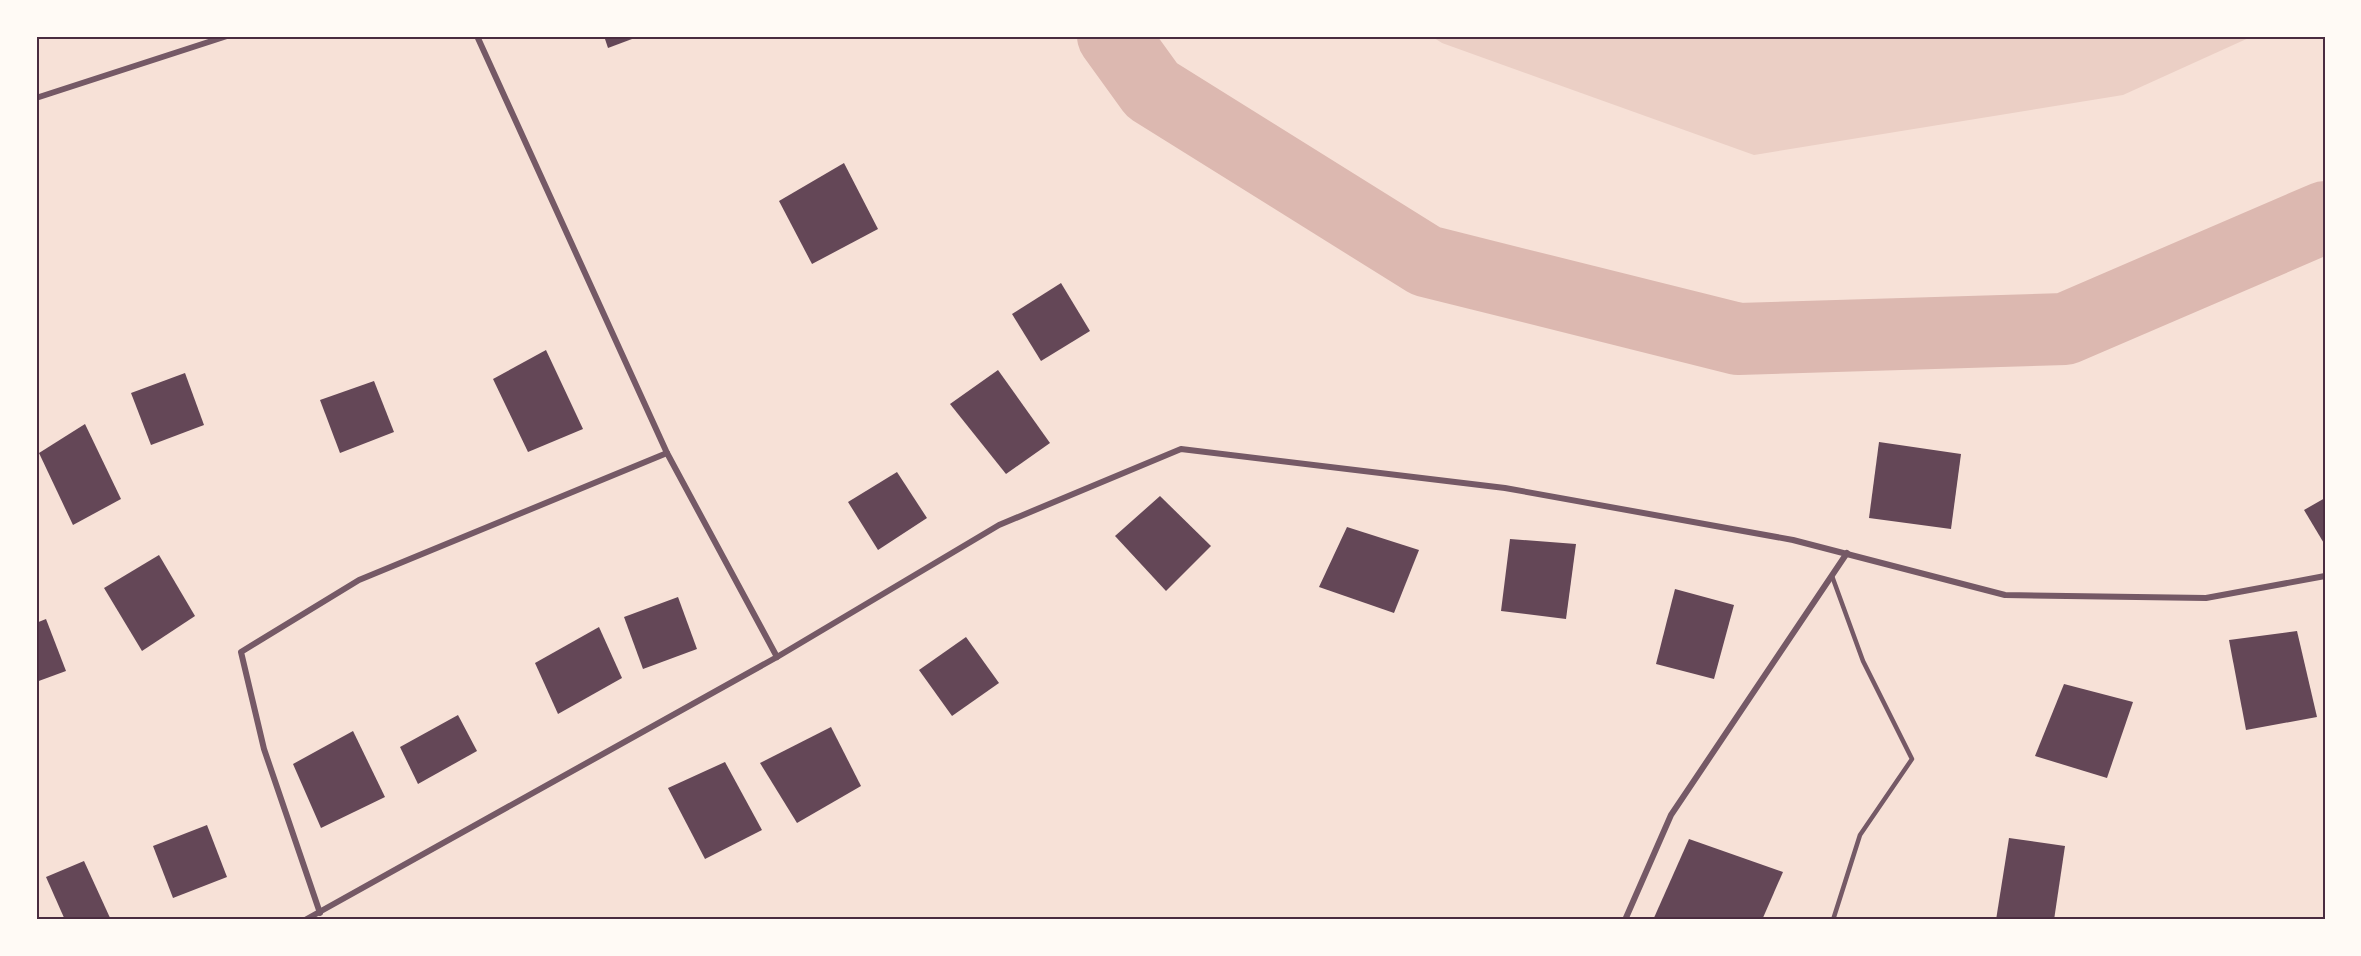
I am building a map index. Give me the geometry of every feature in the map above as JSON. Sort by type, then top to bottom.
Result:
[{"type":"street","points":[[36,98],[227,36]]},
{"type":"street","points":[[477,36],[667,453],[777,657]]},
{"type":"street","points":[[305,920],[777,657],[999,525],[1181,449],[1505,489],[1793,540],[2005,595],[2206,598],[2325,576]]},
{"type":"street","points":[[320,913],[264,749],[241,652],[358,580],[667,453]]},
{"type":"street","points":[[1625,920],[1671,815],[1847,554]]},
{"type":"lane","points":[[1832,576],[1863,661],[1912,759],[1860,835],[1833,920]]},
{"type":"shaded area","points":[[1431,36],[2253,36],[2123,95],[1754,155],[1442,43]]},
{"type":"building","points":[[604,36],[640,36],[608,48]]},
{"type":"building","points":[[844,163],[878,229],[812,264],[779,201]]},
{"type":"building","points":[[1061,283],[1090,331],[1041,361],[1012,314]]},
{"type":"building","points":[[546,350],[583,429],[528,452],[493,379]]},
{"type":"building","points":[[998,370],[1050,443],[1006,474],[950,404]]},
{"type":"building","points":[[185,373],[204,425],[151,445],[131,393]]},
{"type":"building","points":[[374,381],[394,432],[340,453],[320,400]]},
{"type":"building","points":[[85,424],[121,499],[73,525],[39,453]]},
{"type":"building","points":[[1879,442],[1961,454],[1951,529],[1869,518]]},
{"type":"building","points":[[897,472],[927,518],[878,550],[848,502]]},
{"type":"building","points":[[1160,496],[1211,546],[1166,591],[1115,536]]},
{"type":"building","points":[[2325,498],[2325,545],[2304,510]]},
{"type":"building","points":[[1347,527],[1419,550],[1394,613],[1319,587]]},
{"type":"building","points":[[1510,539],[1576,544],[1566,619],[1501,611]]},
{"type":"building","points":[[159,555],[195,616],[142,651],[104,588]]},
{"type":"building","points":[[1675,589],[1734,605],[1714,679],[1656,664]]},
{"type":"building","points":[[678,597],[697,649],[643,669],[624,617]]},
{"type":"building","points":[[46,619],[66,671],[36,682],[36,623]]},
{"type":"building","points":[[599,627],[622,678],[558,714],[535,663]]},
{"type":"building","points":[[2297,631],[2317,717],[2246,730],[2229,640]]},
{"type":"building","points":[[966,637],[999,683],[952,716],[919,670]]},
{"type":"building","points":[[2064,684],[2133,702],[2107,778],[2035,756]]},
{"type":"building","points":[[458,715],[477,751],[418,784],[400,747]]},
{"type":"building","points":[[831,727],[861,786],[797,823],[760,763]]},
{"type":"building","points":[[353,731],[385,797],[321,828],[293,764]]},
{"type":"building","points":[[725,762],[762,830],[705,859],[668,788]]},
{"type":"building","points":[[207,825],[227,877],[173,898],[153,846]]},
{"type":"building","points":[[2009,838],[2065,846],[2054,920],[1996,920]]},
{"type":"building","points":[[1689,839],[1783,872],[1762,920],[1653,920]]},
{"type":"building","points":[[84,861],[111,920],[65,920],[46,877]]},
{"type":"waterway","points":[[1113,36],[1152,90],[1426,261],[1738,339],[2065,329],[2325,217]]}]
